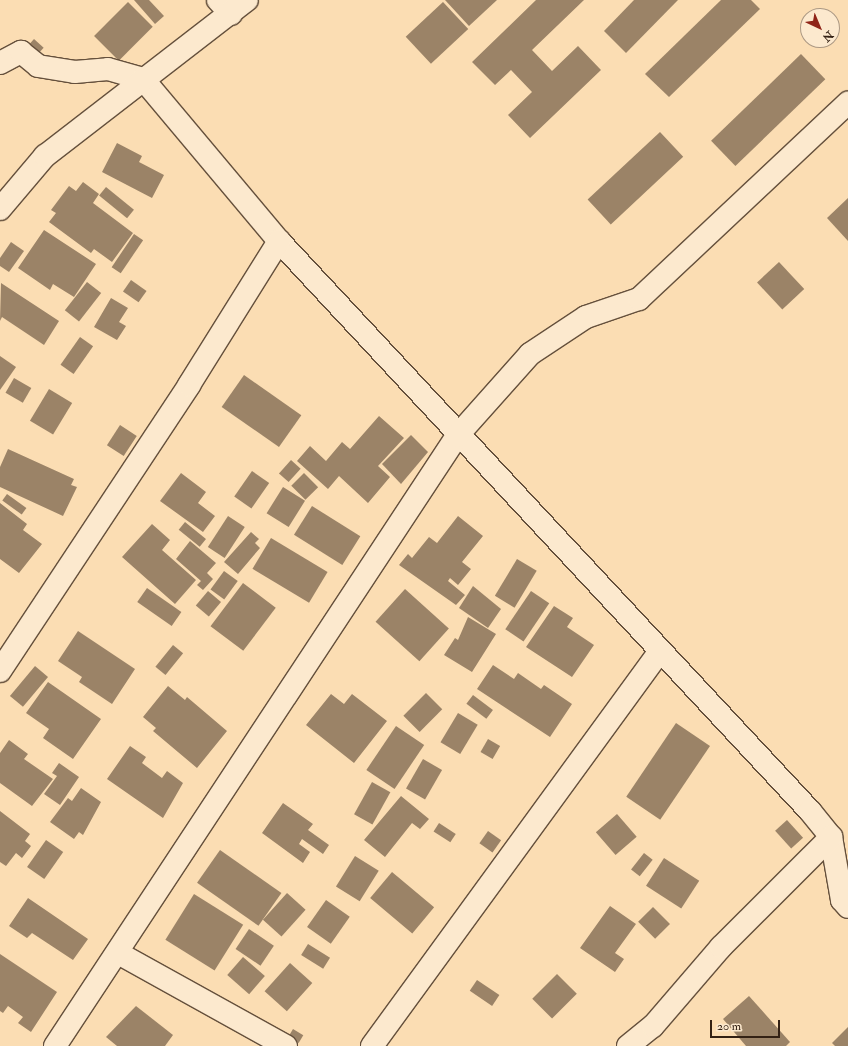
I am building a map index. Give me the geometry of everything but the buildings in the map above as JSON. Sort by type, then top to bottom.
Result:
[{"type":"street","points":[[0,209],[45,156],[143,79],[232,5]]},
{"type":"street","points":[[0,63],[21,52],[38,66],[75,72],[108,68],[143,79],[279,242],[457,436],[659,652],[840,839],[842,900],[848,907]]},
{"type":"street","points":[[55,1046],[118,953],[209,808],[457,436],[530,354],[586,317],[639,300],[848,103]]},
{"type":"street","points":[[0,672],[189,385],[279,242]]},
{"type":"street","points":[[372,1046],[659,652]]},
{"type":"street","points":[[628,1046],[653,1026],[721,947],[840,839]]},
{"type":"street","points":[[118,953],[286,1046]]}]
